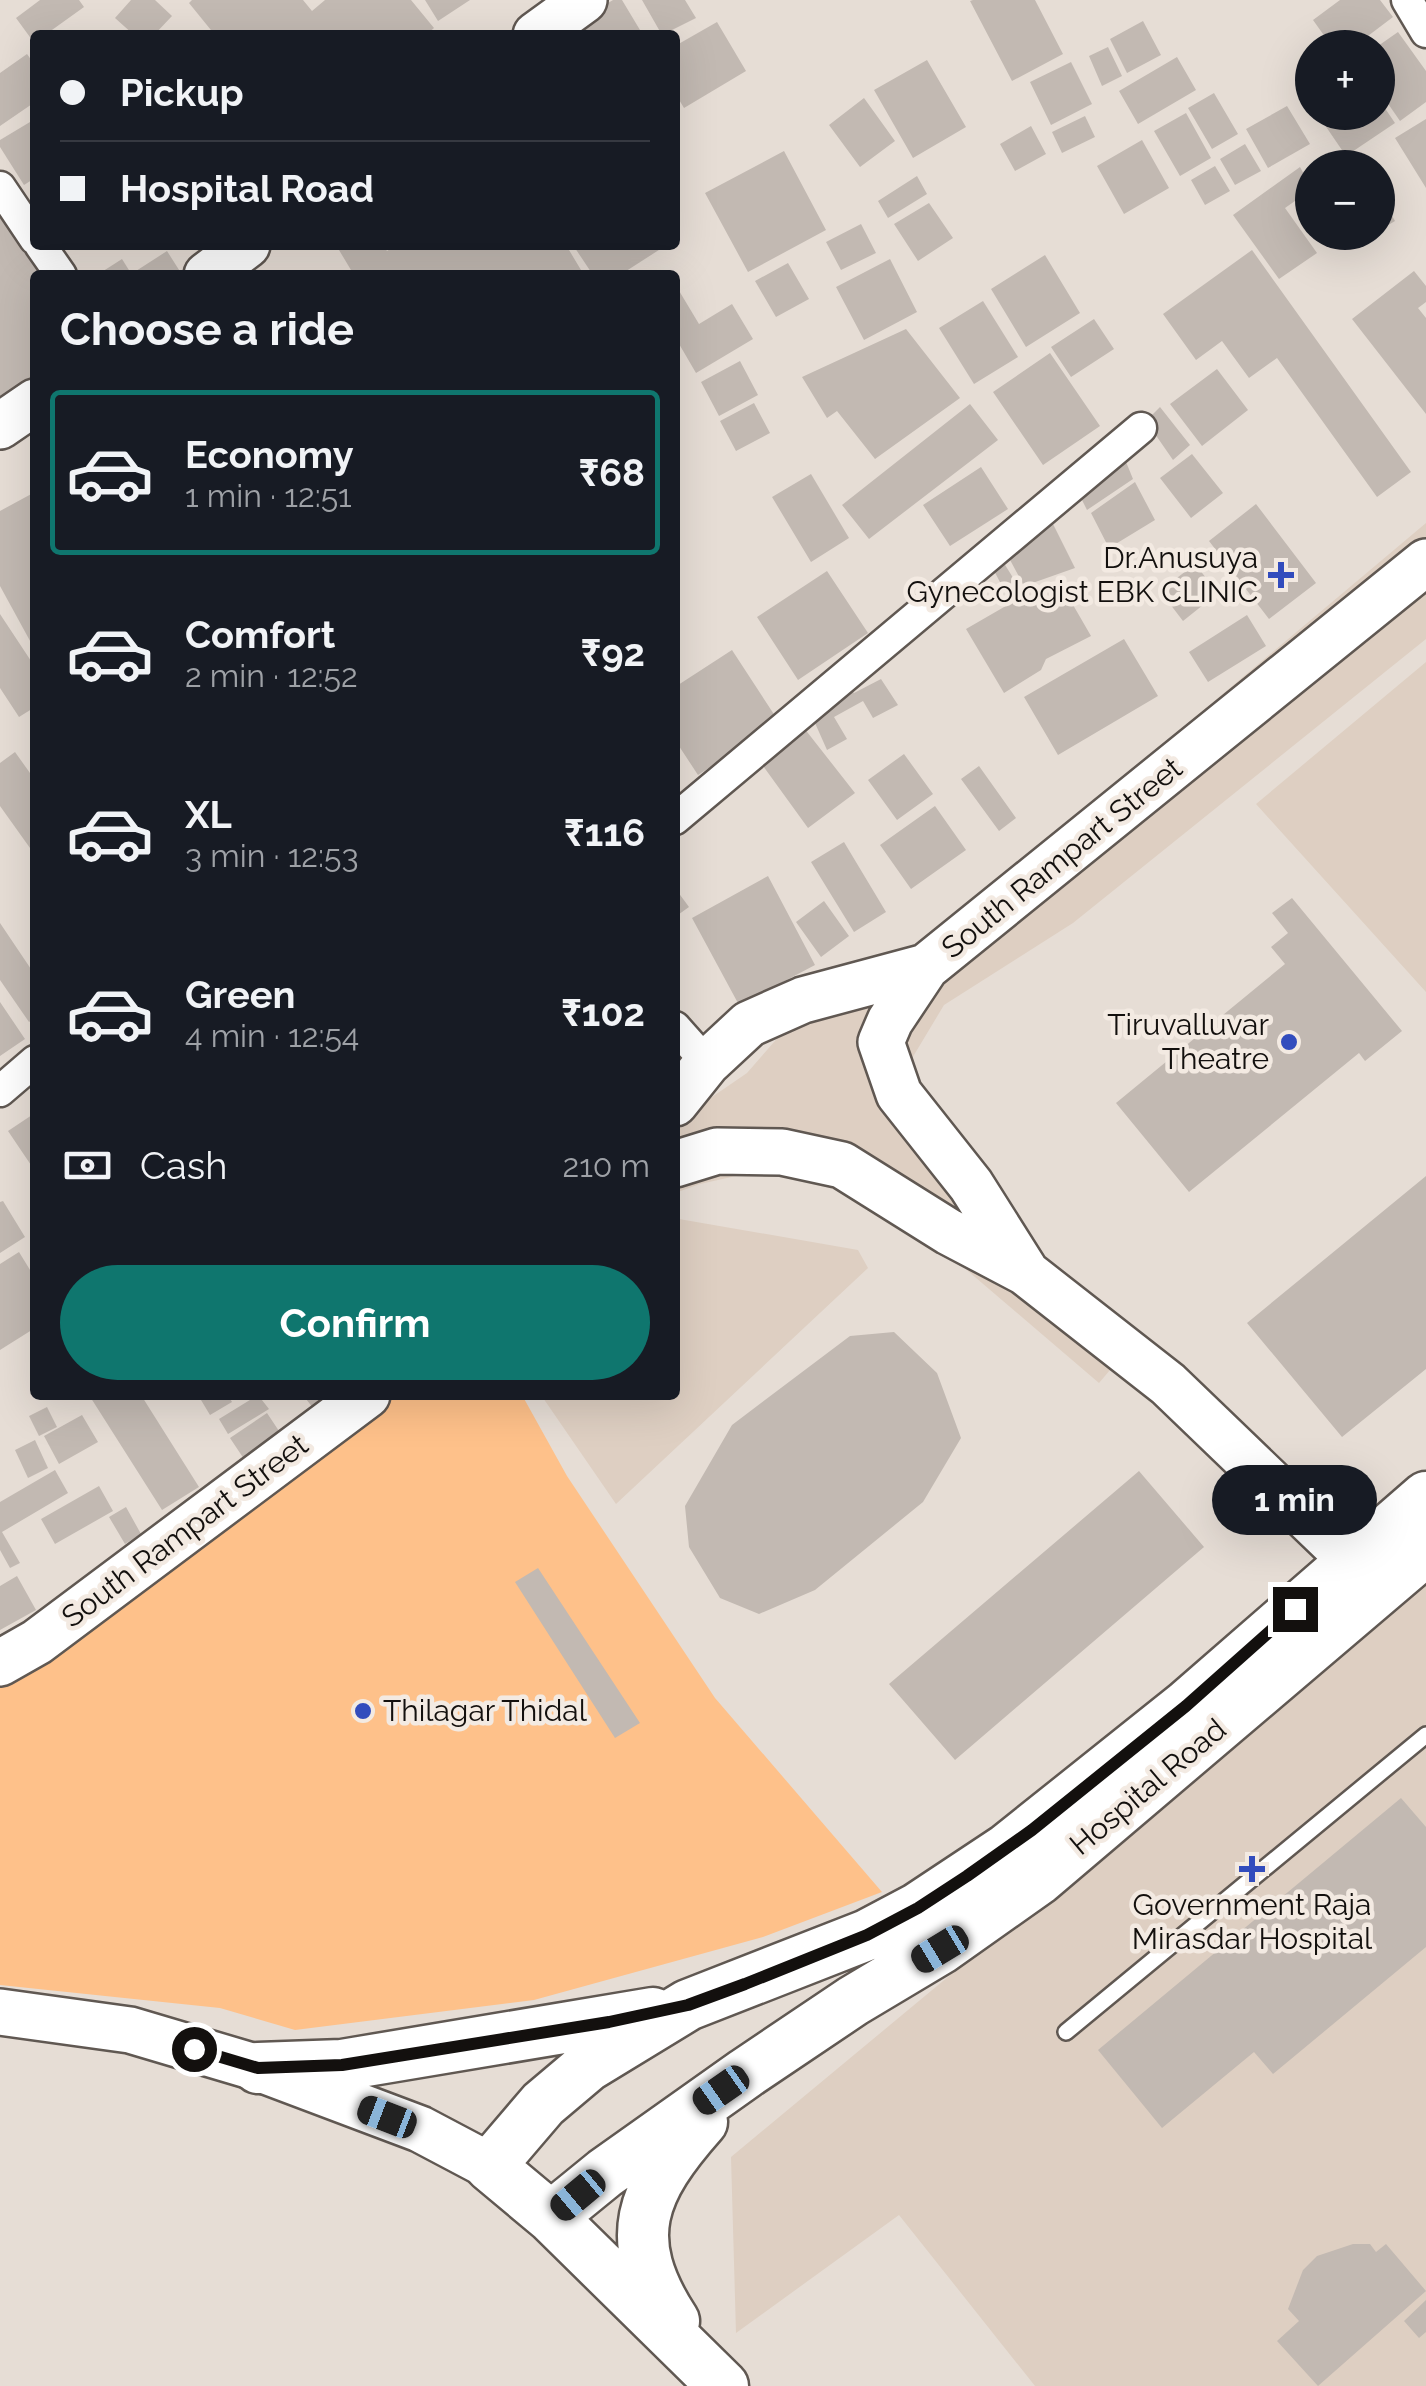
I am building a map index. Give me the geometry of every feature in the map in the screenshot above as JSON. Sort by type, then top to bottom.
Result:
[{"type":"main road","name":"Hospital Road","points":[[746,2073],[853,2001],[940,1949],[1039,1879],[1365,1574],[1426,1497]]},
{"type":"main road","name":"Hospital Road","points":[[688,2005],[867,1935],[918,1908],[1007,1849],[1186,1706],[1365,1574],[1426,1550]]},
{"type":"main road","points":[[258,2068],[342,2065],[609,2022],[688,2005]]},
{"type":"main road","points":[[688,2005],[588,2066],[543,2104],[490,2166],[552,2217],[712,2375]]},
{"type":"main road","points":[[552,2217],[604,2173],[746,2073]]},
{"type":"main road","points":[[712,2375],[650,2280],[640,2242],[648,2203],[669,2159],[746,2073]]},
{"type":"street","points":[[543,30],[584,0]]},
{"type":"street","points":[[1408,0],[1426,32]]},
{"type":"street","points":[[0,187],[30,231]]},
{"type":"street","points":[[214,270],[240,250]]},
{"type":"street","points":[[0,426],[30,405]]},
{"type":"street","points":[[680,815],[1141,428]]},
{"type":"street","name":"South Rampart Street","points":[[680,1097],[707,1063],[749,1024],[803,1000],[926,967],[1426,562]]},
{"type":"street","points":[[926,967],[890,1021],[881,1042],[899,1094],[970,1185],[1025,1272]]},
{"type":"street","points":[[680,1033],[707,1063]]},
{"type":"street","points":[[0,1091],[30,1066]]},
{"type":"street","points":[[680,1162],[717,1151],[782,1152],[842,1165],[949,1232],[1025,1272],[1168,1384],[1365,1574]]},
{"type":"street","name":"South Rampart Street","points":[[0,1663],[37,1642],[359,1400]]},
{"type":"street","points":[[0,2012],[130,2030],[258,2068],[420,2129],[490,2166]]},
{"type":"lane","points":[[1066,2032],[1426,1735]]},
{"type":"shaded area","points":[[1426,523],[1426,639],[1073,923],[944,1005],[911,1060],[912,1112],[961,1180],[1132,1344],[1099,1383],[941,1248],[846,1192],[785,1165],[680,1191],[680,1123],[747,1073],[802,1010],[909,958]]},
{"type":"shaded area","points":[[1426,662],[1426,992],[1256,804]]},
{"type":"shaded area","points":[[680,1219],[858,1250],[868,1268],[616,1504],[544,1400],[680,1400]]},
{"type":"shaded area","name":"Thilagar Thidal","points":[[374,1400],[525,1400],[567,1476],[715,1698],[882,1892],[763,1937],[534,2000],[295,2030],[220,2008],[0,1985],[0,1679]]},
{"type":"shaded area","name":"Government Raja Mirasdar Hospital","points":[[1426,1580],[1426,2386],[1035,2386],[899,2215],[736,2333],[731,2157]]},
{"type":"building","points":[[40,0],[79,0],[84,7],[52,30],[30,30],[30,37],[16,18]]},
{"type":"building","points":[[131,0],[155,0],[172,16],[159,30],[128,30],[115,18]]},
{"type":"building","points":[[303,0],[312,11],[325,0],[411,0],[434,28],[211,30],[189,3]]},
{"type":"building","points":[[425,0],[470,0],[438,21]]},
{"type":"building","points":[[613,0],[622,0],[640,30],[570,30],[568,27]]},
{"type":"building","points":[[642,0],[685,0],[696,18],[672,30],[659,30]]},
{"type":"building","points":[[1035,0],[1063,54],[1012,81],[970,1]]},
{"type":"building","points":[[1340,0],[1380,0],[1393,17],[1376,30],[1320,30],[1313,20]]},
{"type":"building","points":[[1143,21],[1161,55],[1127,73],[1110,39]]},
{"type":"building","points":[[717,22],[746,71],[684,108],[680,101],[680,43]]},
{"type":"building","points":[[1398,32],[1426,71],[1426,102],[1400,121],[1395,114]]},
{"type":"building","points":[[1108,47],[1122,76],[1102,86],[1089,56]]},
{"type":"building","points":[[27,54],[30,58],[30,105],[0,126],[0,73]]},
{"type":"building","points":[[1177,57],[1196,90],[1138,124],[1119,91]]},
{"type":"building","points":[[927,60],[966,127],[913,158],[874,90]]},
{"type":"building","points":[[1071,62],[1092,104],[1051,125],[1030,82]]},
{"type":"building","points":[[1214,93],[1238,134],[1212,149],[1188,108]]},
{"type":"building","points":[[864,98],[895,141],[860,167],[829,125]]},
{"type":"building","points":[[1287,106],[1295,119],[1295,130],[1302,130],[1310,144],[1268,168],[1246,129]]},
{"type":"building","points":[[1186,113],[1211,158],[1180,176],[1154,131]]},
{"type":"building","points":[[1085,116],[1095,137],[1062,153],[1052,132]]},
{"type":"building","points":[[1426,119],[1426,188],[1395,138]]},
{"type":"building","points":[[30,122],[30,181],[24,185],[0,147],[0,140]]},
{"type":"building","points":[[1031,126],[1046,154],[1015,171],[1000,144]]},
{"type":"building","points":[[1328,130],[1385,130],[1355,150],[1342,150]]},
{"type":"building","points":[[1142,140],[1169,188],[1124,214],[1097,166]]},
{"type":"building","points":[[1245,144],[1261,171],[1235,185],[1220,159]]},
{"type":"building","points":[[784,151],[826,230],[748,272],[705,193]]},
{"type":"building","points":[[1215,166],[1230,191],[1205,205],[1191,180]]},
{"type":"building","points":[[1295,171],[1295,201],[1285,208],[1295,222],[1295,250],[1317,253],[1279,279],[1233,215]]},
{"type":"building","points":[[917,176],[927,194],[888,218],[878,201]]},
{"type":"building","points":[[929,203],[953,238],[918,261],[894,224]]},
{"type":"building","points":[[0,213],[41,270],[30,270],[30,378],[0,397]]},
{"type":"building","points":[[861,224],[876,253],[841,270],[826,242]]},
{"type":"building","points":[[339,250],[569,250],[581,270],[351,270]]},
{"type":"building","points":[[576,250],[659,250],[628,270],[590,270]]},
{"type":"building","points":[[1252,250],[1411,472],[1377,497],[1277,358],[1249,378],[1222,341],[1196,360],[1163,314]]},
{"type":"building","points":[[167,251],[179,270],[138,270]]},
{"type":"building","points":[[1045,255],[1080,313],[1026,347],[991,289]]},
{"type":"building","points":[[122,259],[129,270],[105,270]]},
{"type":"building","points":[[890,259],[917,312],[864,340],[836,287]]},
{"type":"building","points":[[788,263],[809,299],[776,317],[755,281]]},
{"type":"building","points":[[1414,271],[1426,286],[1426,302],[1418,308],[1426,318],[1426,414],[1352,319]]},
{"type":"building","points":[[680,292],[699,324],[732,304],[753,339],[696,373],[680,346]]},
{"type":"building","points":[[983,301],[1018,357],[974,384],[939,328]]},
{"type":"building","points":[[1094,319],[1114,349],[1071,377],[1051,347]]},
{"type":"building","points":[[906,329],[960,398],[875,459],[837,411],[827,418],[802,377]]},
{"type":"building","points":[[1050,353],[1100,426],[1043,465],[993,392]]},
{"type":"building","points":[[740,361],[758,395],[719,416],[701,382]]},
{"type":"building","points":[[1217,369],[1248,410],[1202,446],[1170,404]]},
{"type":"building","points":[[754,403],[770,433],[736,451],[720,421]]},
{"type":"building","points":[[970,404],[998,440],[869,539],[842,505]]},
{"type":"building","points":[[1160,407],[1190,445],[1173,460],[1146,421]]},
{"type":"building","points":[[1192,454],[1223,493],[1191,518],[1160,478]]},
{"type":"building","points":[[1124,457],[1133,479],[1087,510],[1078,492]]},
{"type":"building","points":[[981,467],[1008,509],[950,546],[923,505]]},
{"type":"building","points":[[811,474],[849,538],[811,562],[772,497]]},
{"type":"building","points":[[1135,482],[1155,520],[1109,548],[1091,513]]},
{"type":"building","points":[[30,495],[30,641],[0,586],[0,511]]},
{"type":"building","points":[[1256,504],[1316,583],[1269,619],[1209,541]]},
{"type":"building","points":[[1051,520],[1075,568],[1024,586],[1009,558]]},
{"type":"building","points":[[1002,560],[1025,597],[1045,602],[1065,591],[1091,636],[1046,659],[1041,670],[1004,693],[966,629],[1011,603],[991,565]]},
{"type":"building","points":[[1195,564],[1218,593],[1183,621],[1160,591]]},
{"type":"building","points":[[827,571],[868,633],[798,680],[757,617]]},
{"type":"building","points":[[0,614],[30,659],[30,710],[19,717],[0,688]]},
{"type":"building","points":[[1247,615],[1266,646],[1208,682],[1189,652]]},
{"type":"building","points":[[1124,639],[1158,696],[1058,755],[1024,697]]},
{"type":"building","points":[[732,650],[779,722],[698,775],[680,748],[680,684]]},
{"type":"building","points":[[881,679],[898,705],[873,718],[863,701],[834,717],[847,739],[827,750],[811,714],[847,685],[854,693]]},
{"type":"building","points":[[804,728],[855,793],[808,828],[761,763]]},
{"type":"building","points":[[15,752],[30,773],[30,848],[0,806],[0,763]]},
{"type":"building","points":[[904,754],[933,794],[897,820],[868,780]]},
{"type":"building","points":[[979,766],[1016,818],[999,831],[961,779]]},
{"type":"building","points":[[935,806],[966,850],[911,889],[880,845]]},
{"type":"building","points":[[844,842],[886,912],[854,932],[811,862]]},
{"type":"building","points":[[768,876],[815,965],[739,1005],[692,918]]},
{"type":"building","points":[[680,895],[689,907],[680,913]]},
{"type":"building","name":"Tiruvalluvar Theatre","points":[[1292,898],[1402,1031],[1365,1061],[1359,1053],[1189,1192],[1116,1103],[1285,964],[1271,947],[1288,933],[1272,913]]},
{"type":"building","points":[[824,901],[849,936],[821,957],[796,922]]},
{"type":"building","points":[[0,923],[30,968],[30,1021],[0,980]]},
{"type":"building","points":[[0,1002],[25,1039],[0,1056]]},
{"type":"building","points":[[30,1116],[30,1164],[8,1131]]},
{"type":"building","points":[[1426,1176],[1426,1369],[1342,1437],[1247,1323]]},
{"type":"building","points":[[3,1201],[25,1237],[0,1253],[0,1202]]},
{"type":"building","points":[[19,1252],[30,1270],[30,1331],[0,1350],[0,1264]]},
{"type":"building","points":[[894,1332],[937,1373],[961,1438],[923,1502],[815,1590],[759,1614],[720,1598],[689,1547],[685,1506],[732,1425],[850,1336]]},
{"type":"building","points":[[92,1400],[144,1400],[199,1487],[162,1510]]},
{"type":"building","points":[[201,1400],[231,1400],[232,1402],[210,1415]]},
{"type":"building","points":[[250,1400],[262,1400],[269,1409],[228,1434],[219,1419]]},
{"type":"building","points":[[307,1400],[323,1400],[313,1408]]},
{"type":"building","points":[[47,1407],[57,1427],[39,1436],[29,1416]]},
{"type":"building","points":[[267,1413],[281,1434],[244,1459],[230,1438]]},
{"type":"building","points":[[82,1415],[98,1442],[59,1464],[44,1436]]},
{"type":"building","points":[[35,1440],[48,1468],[28,1478],[15,1450]]},
{"type":"building","points":[[55,1470],[68,1493],[2,1532],[20,1563],[10,1568],[0,1550],[0,1502]]},
{"type":"building","points":[[1139,1471],[1204,1547],[955,1760],[889,1684]]},
{"type":"building","points":[[99,1486],[113,1511],[55,1544],[41,1519]]},
{"type":"building","points":[[126,1507],[141,1534],[125,1544],[109,1517]]},
{"type":"building","points":[[538,1568],[640,1723],[615,1738],[515,1582]]},
{"type":"building","points":[[17,1576],[36,1610],[0,1630],[0,1586]]},
{"type":"building","points":[[1401,1798],[1426,1827],[1426,1947],[1273,2074],[1254,2052],[1162,2128],[1098,2050]]},
{"type":"building","points":[[1353,2244],[1370,2244],[1376,2252],[1386,2244],[1426,2291],[1318,2386],[1277,2341],[1299,2321],[1288,2309],[1303,2270],[1317,2256]]},
{"type":"building","points":[[1426,2300],[1426,2332],[1419,2338],[1404,2321]]},
{"type":"place","name":"Dr.Anusuya Gynecologist EBK CLINIC","points":[[1281,575]]},
{"type":"place","name":"Tiruvalluvar Theatre","points":[[1289,1042]]},
{"type":"place","name":"Thilagar Thidal","points":[[363,1711]]},
{"type":"place","name":"Government Raja Mirasdar Hospital","points":[[1252,1869]]},
{"type":"route","points":[[194,2049],[258,2068],[342,2065],[609,2022],[688,2005],[745,1984],[867,1935],[918,1908],[1007,1849],[1186,1706],[1295,1609]]}]
